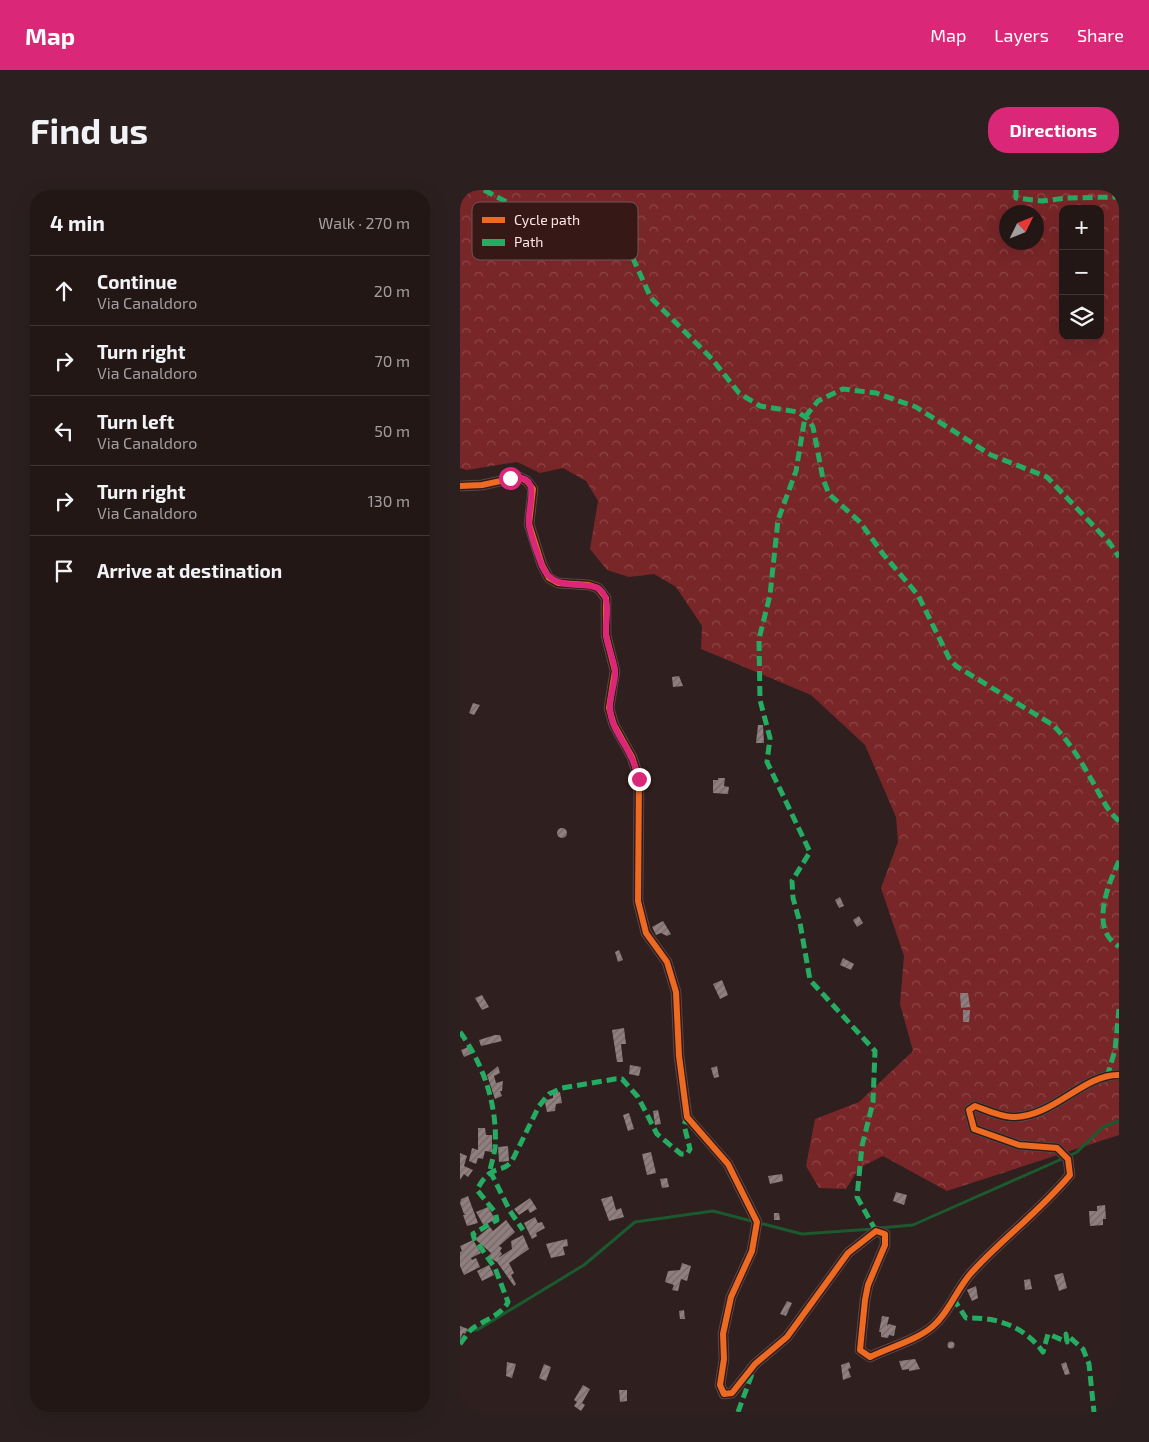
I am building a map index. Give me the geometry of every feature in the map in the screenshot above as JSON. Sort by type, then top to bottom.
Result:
[{"type":"street","points":[[460,486],[482,486],[519,477],[527,481],[533,489],[529,524],[542,565],[549,578],[558,583],[589,584],[598,588],[606,598],[606,635],[615,671],[610,708],[614,725],[632,757],[639,779],[638,901],[644,928],[667,962],[676,992],[679,1056],[687,1118],[728,1164],[757,1222],[752,1251],[731,1297],[724,1334],[724,1359],[720,1385],[724,1394],[728,1394],[755,1364],[787,1337],[848,1253],[876,1231],[885,1234],[885,1245],[868,1285],[860,1350],[870,1357],[931,1328],[942,1317],[972,1271],[1048,1202],[1070,1176],[1068,1159],[1057,1148],[1019,1145],[974,1129],[969,1110],[975,1106],[1012,1117],[1049,1109],[1097,1080],[1119,1076]]},
{"type":"green space","points":[[460,190],[1119,190],[1119,1135],[947,1191],[883,1156],[859,1168],[846,1189],[819,1188],[806,1166],[815,1119],[859,1102],[913,1051],[900,1004],[904,956],[881,888],[898,842],[896,817],[865,745],[811,695],[701,649],[702,626],[676,587],[654,574],[629,577],[607,570],[590,549],[598,501],[586,481],[563,468],[540,473],[517,462],[467,470],[460,468]]},
{"type":"building","points":[[679,676],[683,686],[673,687],[672,677]]},
{"type":"building","points":[[473,703],[480,705],[474,715],[469,713]]},
{"type":"building","points":[[758,725],[763,725],[764,743],[756,743]]},
{"type":"building","points":[[718,778],[725,778],[724,786],[729,787],[728,794],[713,793],[713,780],[718,780]]},
{"type":"building","points":[[560,828],[564,828],[567,833],[566,837],[560,838],[557,835],[557,831]]},
{"type":"building","points":[[840,897],[844,906],[839,908],[835,900]]},
{"type":"building","points":[[859,916],[863,923],[857,927],[853,920]]},
{"type":"building","points":[[663,921],[671,934],[667,936],[661,933],[656,935],[652,927]]},
{"type":"building","points":[[619,950],[623,960],[618,962],[615,952]]},
{"type":"building","points":[[843,958],[854,964],[851,970],[840,965]]},
{"type":"building","points":[[722,980],[728,995],[720,999],[713,984]]},
{"type":"building","points":[[960,993],[968,993],[970,1007],[961,1008]]},
{"type":"building","points":[[482,995],[489,1007],[482,1010],[475,998]]},
{"type":"building","points":[[963,1010],[970,1010],[969,1022],[963,1022]]},
{"type":"building","points":[[624,1028],[626,1044],[621,1044],[623,1062],[617,1062],[612,1030]]},
{"type":"building","points":[[500,1035],[502,1041],[481,1046],[479,1040]]},
{"type":"building","points":[[468,1047],[471,1054],[464,1057],[461,1050]]},
{"type":"building","points":[[630,1065],[641,1067],[639,1076],[629,1074]]},
{"type":"building","points":[[498,1066],[500,1073],[494,1076],[496,1083],[503,1081],[502,1091],[500,1091],[502,1096],[495,1099],[487,1075]]},
{"type":"building","points":[[717,1066],[719,1077],[714,1078],[711,1068]]},
{"type":"building","points":[[560,1092],[562,1103],[556,1104],[555,1111],[547,1112],[545,1103],[553,1098],[553,1094]]},
{"type":"building","points":[[658,1110],[661,1124],[655,1125],[653,1111]]},
{"type":"building","points":[[629,1113],[634,1129],[628,1131],[623,1115]]},
{"type":"building","points":[[478,1128],[485,1128],[486,1135],[492,1135],[492,1152],[485,1151],[483,1159],[478,1158],[476,1164],[469,1161],[472,1148],[478,1150]]},
{"type":"building","points":[[508,1146],[509,1161],[499,1162],[498,1147]]},
{"type":"building","points":[[651,1152],[656,1173],[647,1175],[642,1154]]},
{"type":"building","points":[[460,1153],[467,1156],[464,1166],[473,1170],[468,1177],[464,1174],[460,1180]]},
{"type":"building","points":[[782,1174],[783,1181],[770,1184],[768,1176]]},
{"type":"building","points":[[667,1178],[669,1187],[662,1188],[660,1179]]},
{"type":"building","points":[[896,1192],[907,1195],[904,1205],[893,1201]]},
{"type":"building","points":[[468,1196],[478,1223],[467,1226],[463,1215],[466,1215],[460,1203],[461,1199]]},
{"type":"building","points":[[612,1196],[616,1210],[621,1208],[624,1217],[609,1221],[601,1199]]},
{"type":"building","points":[[530,1198],[537,1209],[530,1213],[528,1209],[519,1215],[514,1209]]},
{"type":"building","points":[[1105,1205],[1106,1219],[1103,1219],[1103,1225],[1090,1226],[1089,1211],[1097,1211],[1097,1206]]},
{"type":"building","points":[[488,1207],[495,1219],[484,1226],[476,1212]]},
{"type":"building","points":[[774,1213],[779,1213],[780,1220],[774,1220]]},
{"type":"building","points":[[535,1217],[538,1223],[542,1222],[545,1228],[536,1233],[537,1236],[532,1239],[524,1223]]},
{"type":"building","points":[[506,1220],[515,1232],[499,1246],[502,1248],[500,1251],[502,1254],[498,1258],[512,1249],[511,1241],[523,1235],[529,1249],[509,1263],[514,1273],[511,1275],[516,1284],[514,1286],[497,1262],[488,1257],[491,1253],[475,1239],[490,1227],[493,1231]]},
{"type":"building","points":[[567,1239],[568,1246],[563,1247],[565,1255],[551,1258],[546,1244]]},
{"type":"building","points":[[473,1240],[481,1253],[471,1258],[472,1260],[476,1258],[480,1267],[464,1275],[460,1266],[460,1252],[462,1251],[460,1246]]},
{"type":"building","points":[[682,1263],[691,1266],[687,1281],[681,1279],[678,1291],[672,1290],[674,1285],[665,1282],[668,1271],[680,1270]]},
{"type":"building","points":[[489,1265],[494,1275],[482,1281],[477,1271]]},
{"type":"building","points":[[1063,1273],[1067,1288],[1059,1291],[1054,1275]]},
{"type":"building","points":[[1030,1279],[1032,1289],[1025,1290],[1024,1280]]},
{"type":"building","points":[[976,1286],[978,1298],[972,1301],[967,1290]]},
{"type":"building","points":[[787,1301],[792,1303],[786,1316],[780,1314]]},
{"type":"building","points":[[684,1310],[685,1319],[680,1319],[679,1311]]},
{"type":"building","points":[[882,1316],[889,1317],[887,1326],[889,1324],[896,1326],[894,1336],[889,1335],[888,1338],[881,1337],[881,1332],[879,1332]]},
{"type":"building","points":[[460,1326],[468,1329],[465,1334],[463,1333],[460,1340]]},
{"type":"building","points":[[951,1341],[955,1345],[951,1349],[947,1345]]},
{"type":"building","points":[[915,1359],[920,1369],[902,1370],[899,1361]]},
{"type":"building","points":[[507,1362],[516,1364],[512,1378],[506,1376]]},
{"type":"building","points":[[849,1362],[851,1368],[848,1369],[851,1377],[843,1380],[841,1365]]},
{"type":"building","points":[[1066,1362],[1070,1374],[1065,1375],[1061,1364]]},
{"type":"building","points":[[544,1364],[551,1367],[546,1381],[539,1378]]},
{"type":"building","points":[[583,1385],[590,1389],[582,1403],[585,1405],[581,1411],[574,1406],[577,1402],[574,1400]]},
{"type":"building","points":[[619,1390],[627,1390],[627,1401],[620,1402]]},
{"type":"waterway","points":[[1069,1156],[1077,1152],[1103,1127],[1119,1121]]},
{"type":"waterway","points":[[879,1228],[913,1225],[1064,1158]]},
{"type":"waterway","points":[[460,1331],[477,1330],[584,1265],[635,1222],[713,1211],[802,1234],[873,1229]]},
{"type":"marked path","points":[[484,190],[507,202]]},
{"type":"marked path","points":[[1016,190],[1016,198],[1042,201],[1067,198],[1115,197],[1119,194]]},
{"type":"marked path","points":[[634,260],[651,298],[712,359],[739,393],[760,406],[798,412],[808,419],[813,427],[823,479],[829,494],[860,522],[883,554],[918,595],[949,658],[956,666],[1053,725],[1074,751],[1107,807],[1119,821]]},
{"type":"marked path","points":[[876,1231],[857,1197],[862,1146],[873,1102],[875,1051],[810,980],[800,923],[793,898],[792,881],[810,852],[767,762],[770,738],[760,700],[759,639],[770,595],[778,520],[796,471],[805,417],[818,401],[843,389],[876,393],[916,407],[991,455],[1047,477],[1109,542],[1119,557]]},
{"type":"marked path","points":[[1119,861],[1103,908],[1104,928],[1108,936],[1119,947]]},
{"type":"marked path","points":[[1107,1077],[1115,1050],[1119,1009]]},
{"type":"marked path","points":[[460,1032],[476,1058],[492,1102],[495,1148],[490,1171]]},
{"type":"marked path","points":[[460,1344],[473,1328],[497,1314],[508,1302],[495,1268],[474,1238],[473,1234],[497,1220],[495,1212],[477,1190],[482,1181],[491,1172],[504,1168],[512,1161],[539,1106],[549,1094],[562,1088],[622,1079],[638,1097],[657,1134],[681,1154],[687,1154],[690,1149],[684,1125],[687,1117]]},
{"type":"marked path","points":[[490,1171],[510,1211],[523,1230]]},
{"type":"marked path","points":[[953,1298],[966,1318],[988,1319],[1009,1325],[1036,1343],[1043,1352],[1048,1334],[1067,1342],[1066,1334],[1083,1349],[1089,1364],[1094,1412]]},
{"type":"marked path","points":[[738,1412],[752,1374]]},
{"type":"cycle path","points":[[460,486],[482,485],[519,477],[527,481],[533,489],[529,524],[542,565],[549,578],[558,583],[589,585],[598,588],[606,598],[606,635],[615,671],[609,708],[614,725],[632,757],[639,779],[638,901],[646,933],[667,962],[676,992],[679,1056],[687,1117],[728,1164],[757,1222],[752,1251],[731,1297],[723,1334],[724,1359],[720,1385],[724,1394],[732,1393],[755,1364],[787,1337],[848,1253],[876,1231],[885,1234],[885,1245],[868,1285],[860,1350],[870,1357],[910,1340],[932,1327],[943,1315],[972,1272],[1046,1201],[1070,1175],[1068,1159],[1057,1148],[1019,1145],[974,1129],[969,1110],[975,1106],[1008,1117],[1027,1115],[1041,1111],[1093,1081],[1119,1075]]},
{"type":"route","points":[[510,478],[519,477],[527,481],[533,489],[529,524],[542,565],[549,578],[558,583],[589,584],[598,588],[606,598],[606,635],[615,671],[610,708],[614,725],[619,737],[632,757],[639,779]]}]
